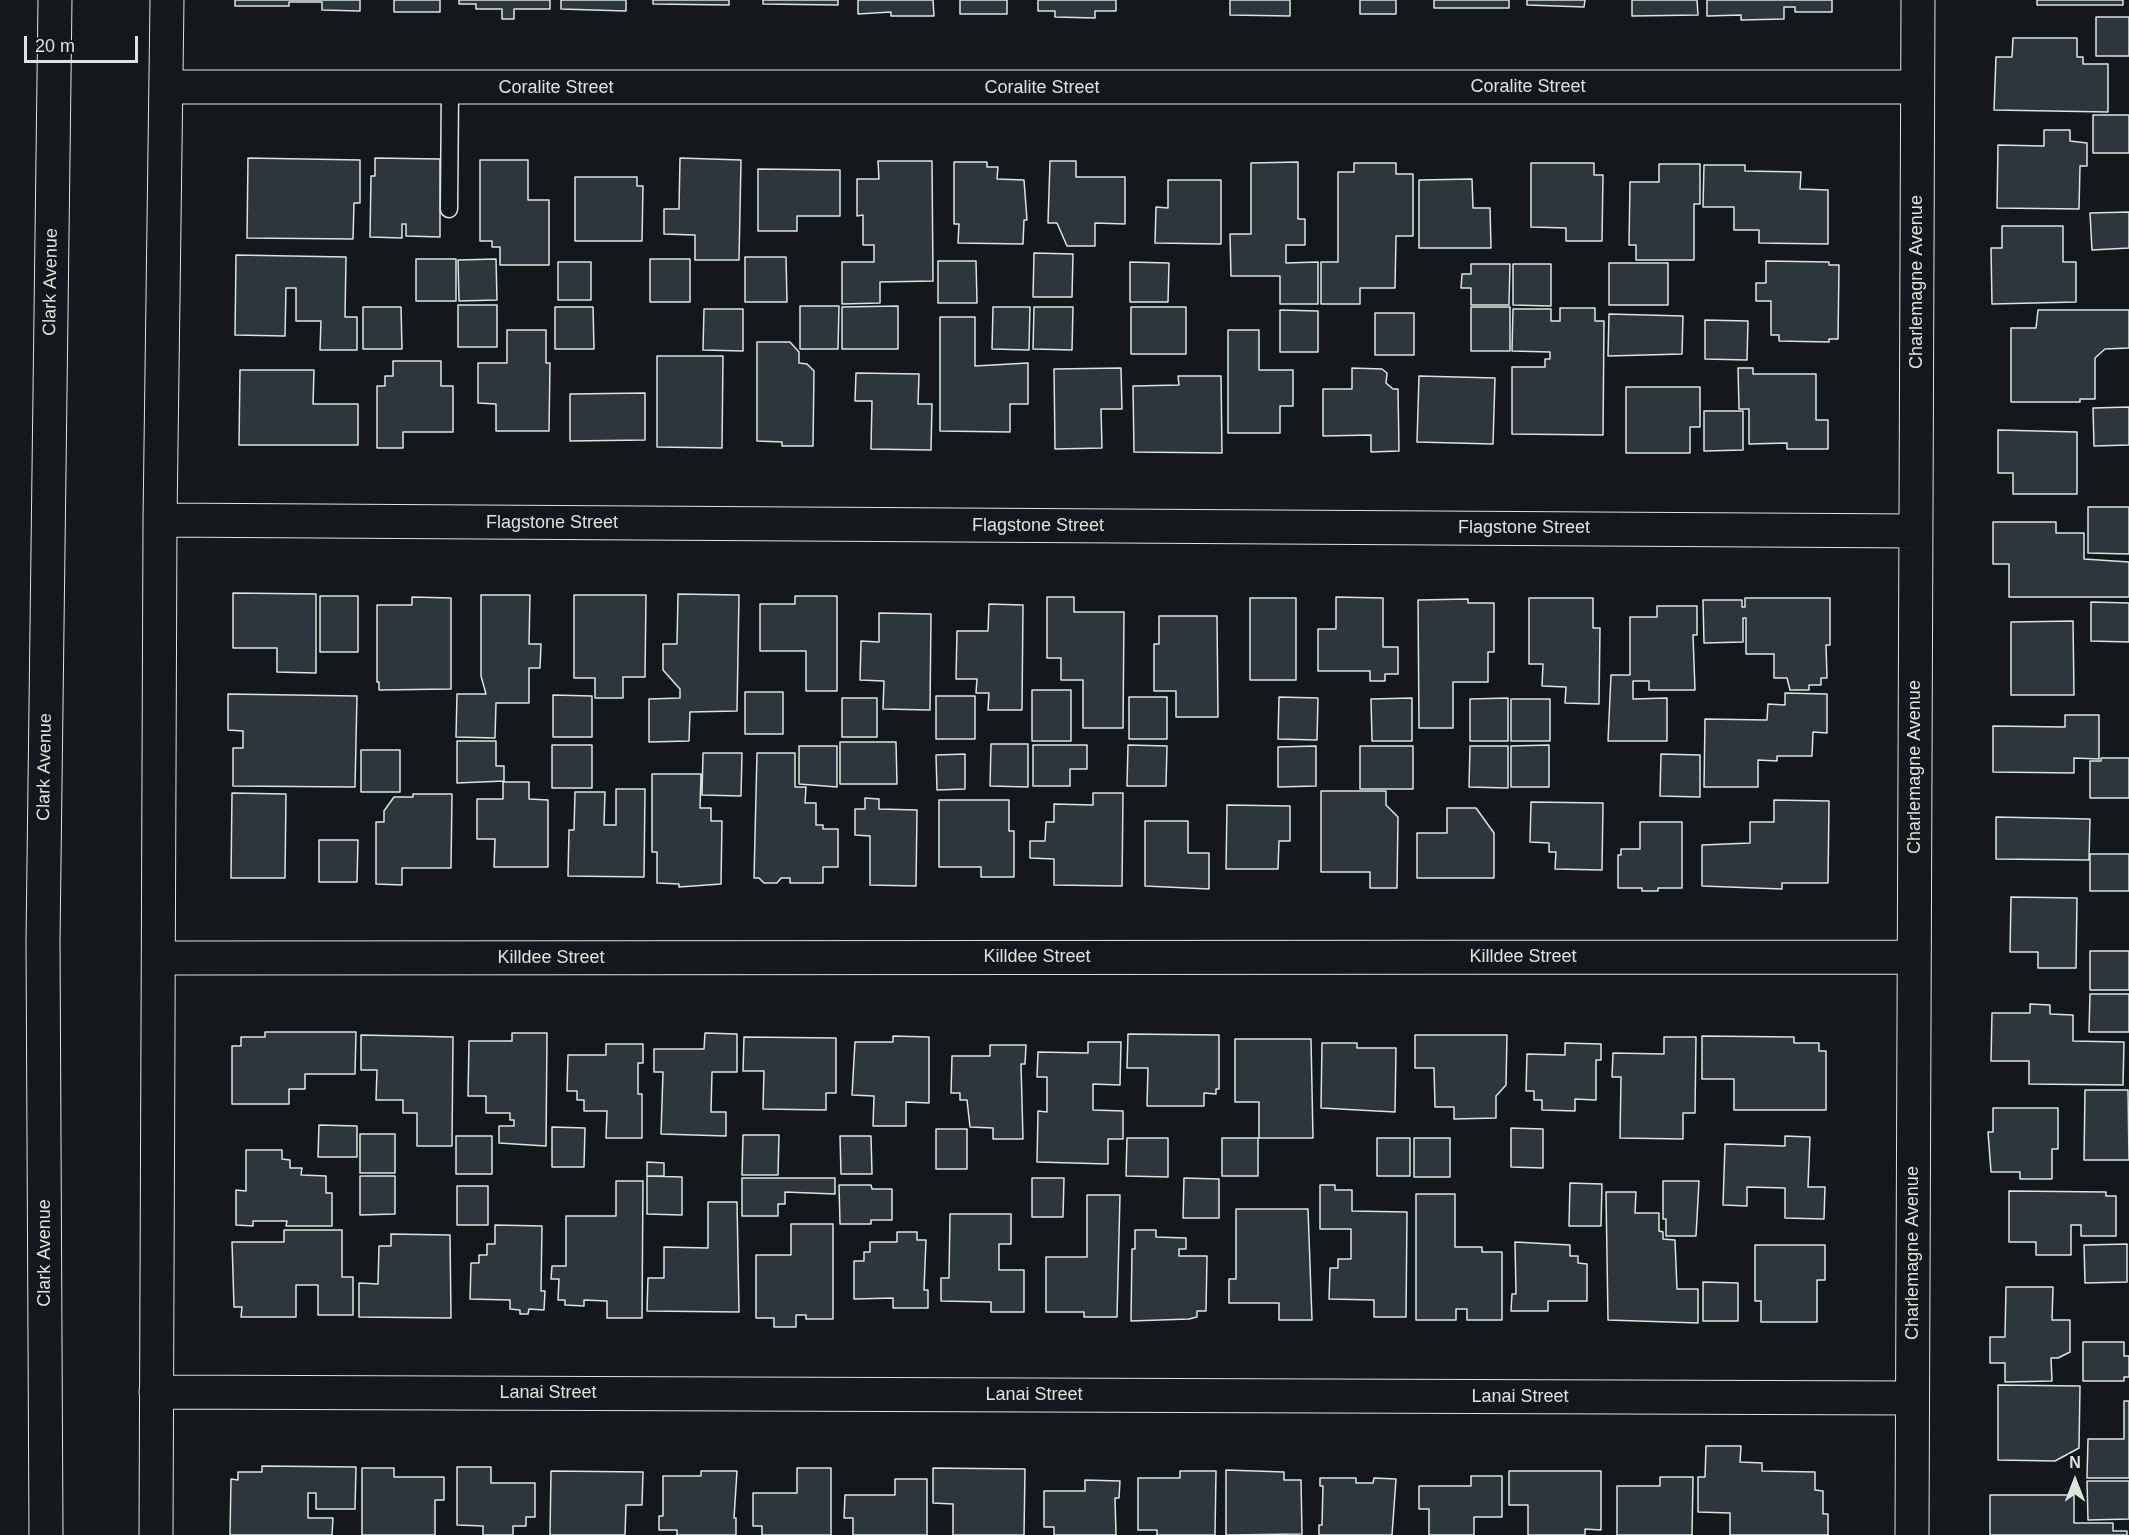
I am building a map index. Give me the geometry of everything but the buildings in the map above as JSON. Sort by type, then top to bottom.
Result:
[{"type":"street","name":"Clark Avenue","points":[[46,1535],[43,940],[55,0]]},
{"type":"street","points":[[156,1535],[160,520],[167,0]]},
{"type":"street","name":"Charlemagne Avenue","points":[[1912,1535],[1918,0]]},
{"type":"street","name":"Coralite Street","points":[[166,87],[1917,87]]},
{"type":"street","name":"Flagstone Street","points":[[160,520],[1916,531]]},
{"type":"street","name":"Killdee Street","points":[[159,958],[1914,957]]},
{"type":"street","name":"Lanai Street","points":[[156,1392],[1912,1398]]},
{"type":"lane","points":[[449,209],[450,88]]}]
